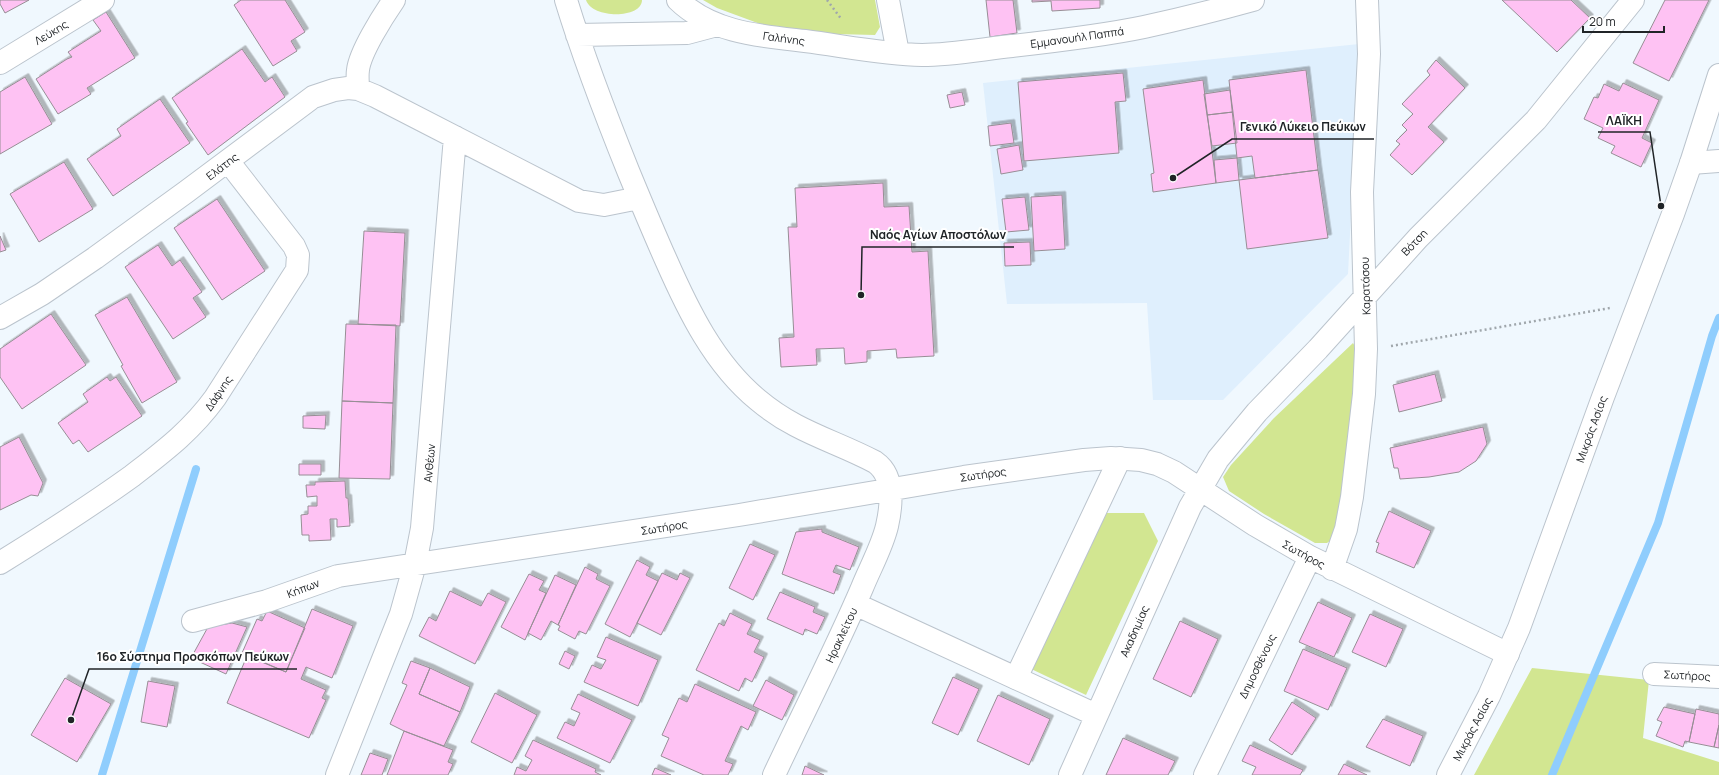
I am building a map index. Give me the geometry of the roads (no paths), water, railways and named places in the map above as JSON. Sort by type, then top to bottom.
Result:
[{"type":"street","name":"Λεύκης","points":[[0,63],[103,0]]},
{"type":"street","points":[[358,89],[358,70],[362,57],[380,22],[394,0]]},
{"type":"street","points":[[566,0],[577,35],[639,198],[688,308],[716,353],[735,378],[756,399],[784,420],[810,434],[868,458],[880,466],[887,474],[890,489]]},
{"type":"street","name":"Γαλήνης","points":[[678,0],[702,18],[716,25],[734,30],[769,37],[898,53]]},
{"type":"street","points":[[888,0],[898,53]]},
{"type":"street","name":"Εμμανουήλ Παππά","points":[[898,53],[924,55],[948,54],[1126,30],[1212,11],[1253,0]]},
{"type":"street","name":"Καρατάσου","points":[[1332,569],[1346,529],[1352,497],[1363,402],[1366,349],[1362,192],[1368,54],[1367,0]]},
{"type":"street","name":"Βότση","points":[[1200,488],[1218,459],[1237,434],[1365,298],[1418,238],[1536,120],[1634,0]]},
{"type":"street","points":[[577,35],[687,33],[716,25]]},
{"type":"street","name":"Μικράς Ασίας","points":[[1448,775],[1489,696],[1508,654],[1691,163],[1719,76]]},
{"type":"street","name":"Ελάτης","points":[[0,318],[42,294],[95,258],[313,97],[334,90],[358,89],[375,96],[579,201],[604,205],[639,198]]},
{"type":"street","name":"Ανθέων","points":[[337,775],[401,614],[415,564],[422,528],[455,137]]},
{"type":"street","name":"Δάφνης","points":[[0,563],[88,507],[187,432],[203,415],[215,398],[297,270],[298,255],[294,246],[228,161]]},
{"type":"street","points":[[1691,163],[1719,161]]},
{"type":"street","points":[[1016,678],[1120,458]]},
{"type":"street","name":"Σωτήρος","points":[[415,564],[739,515],[890,489],[1084,460],[1120,458],[1141,460],[1157,464],[1174,472],[1255,525],[1332,569],[1508,654]]},
{"type":"street","name":"Ακαδημίας","points":[[1070,775],[1174,540],[1200,488]]},
{"type":"street","name":"Ηρακλείτου","points":[[774,775],[855,604],[884,535],[889,513],[890,489]]},
{"type":"street","name":"Δημοσθένους","points":[[1205,775],[1310,557]]},
{"type":"street","name":"Κήπων","points":[[193,621],[267,601],[338,576],[415,564]]},
{"type":"street","points":[[855,604],[1096,715]]},
{"type":"street","name":"Σωτήρος","points":[[1654,674],[1719,676]]},
{"type":"waterway","points":[[1552,775],[1658,523],[1712,336],[1719,318]]},
{"type":"waterway","points":[[102,775],[196,469]]},
{"type":"place","name":"Γενικό Λύκειο Πεύκων","points":[[1173,178]]},
{"type":"place","name":"ΛΑΪΚΗ","points":[[1661,206]]},
{"type":"place","name":"Ναός Αγίων Αποστόλων","points":[[861,295]]},
{"type":"place","name":"16ο Σύστημα Προσκόπων Πεύκων","points":[[71,720]]}]
